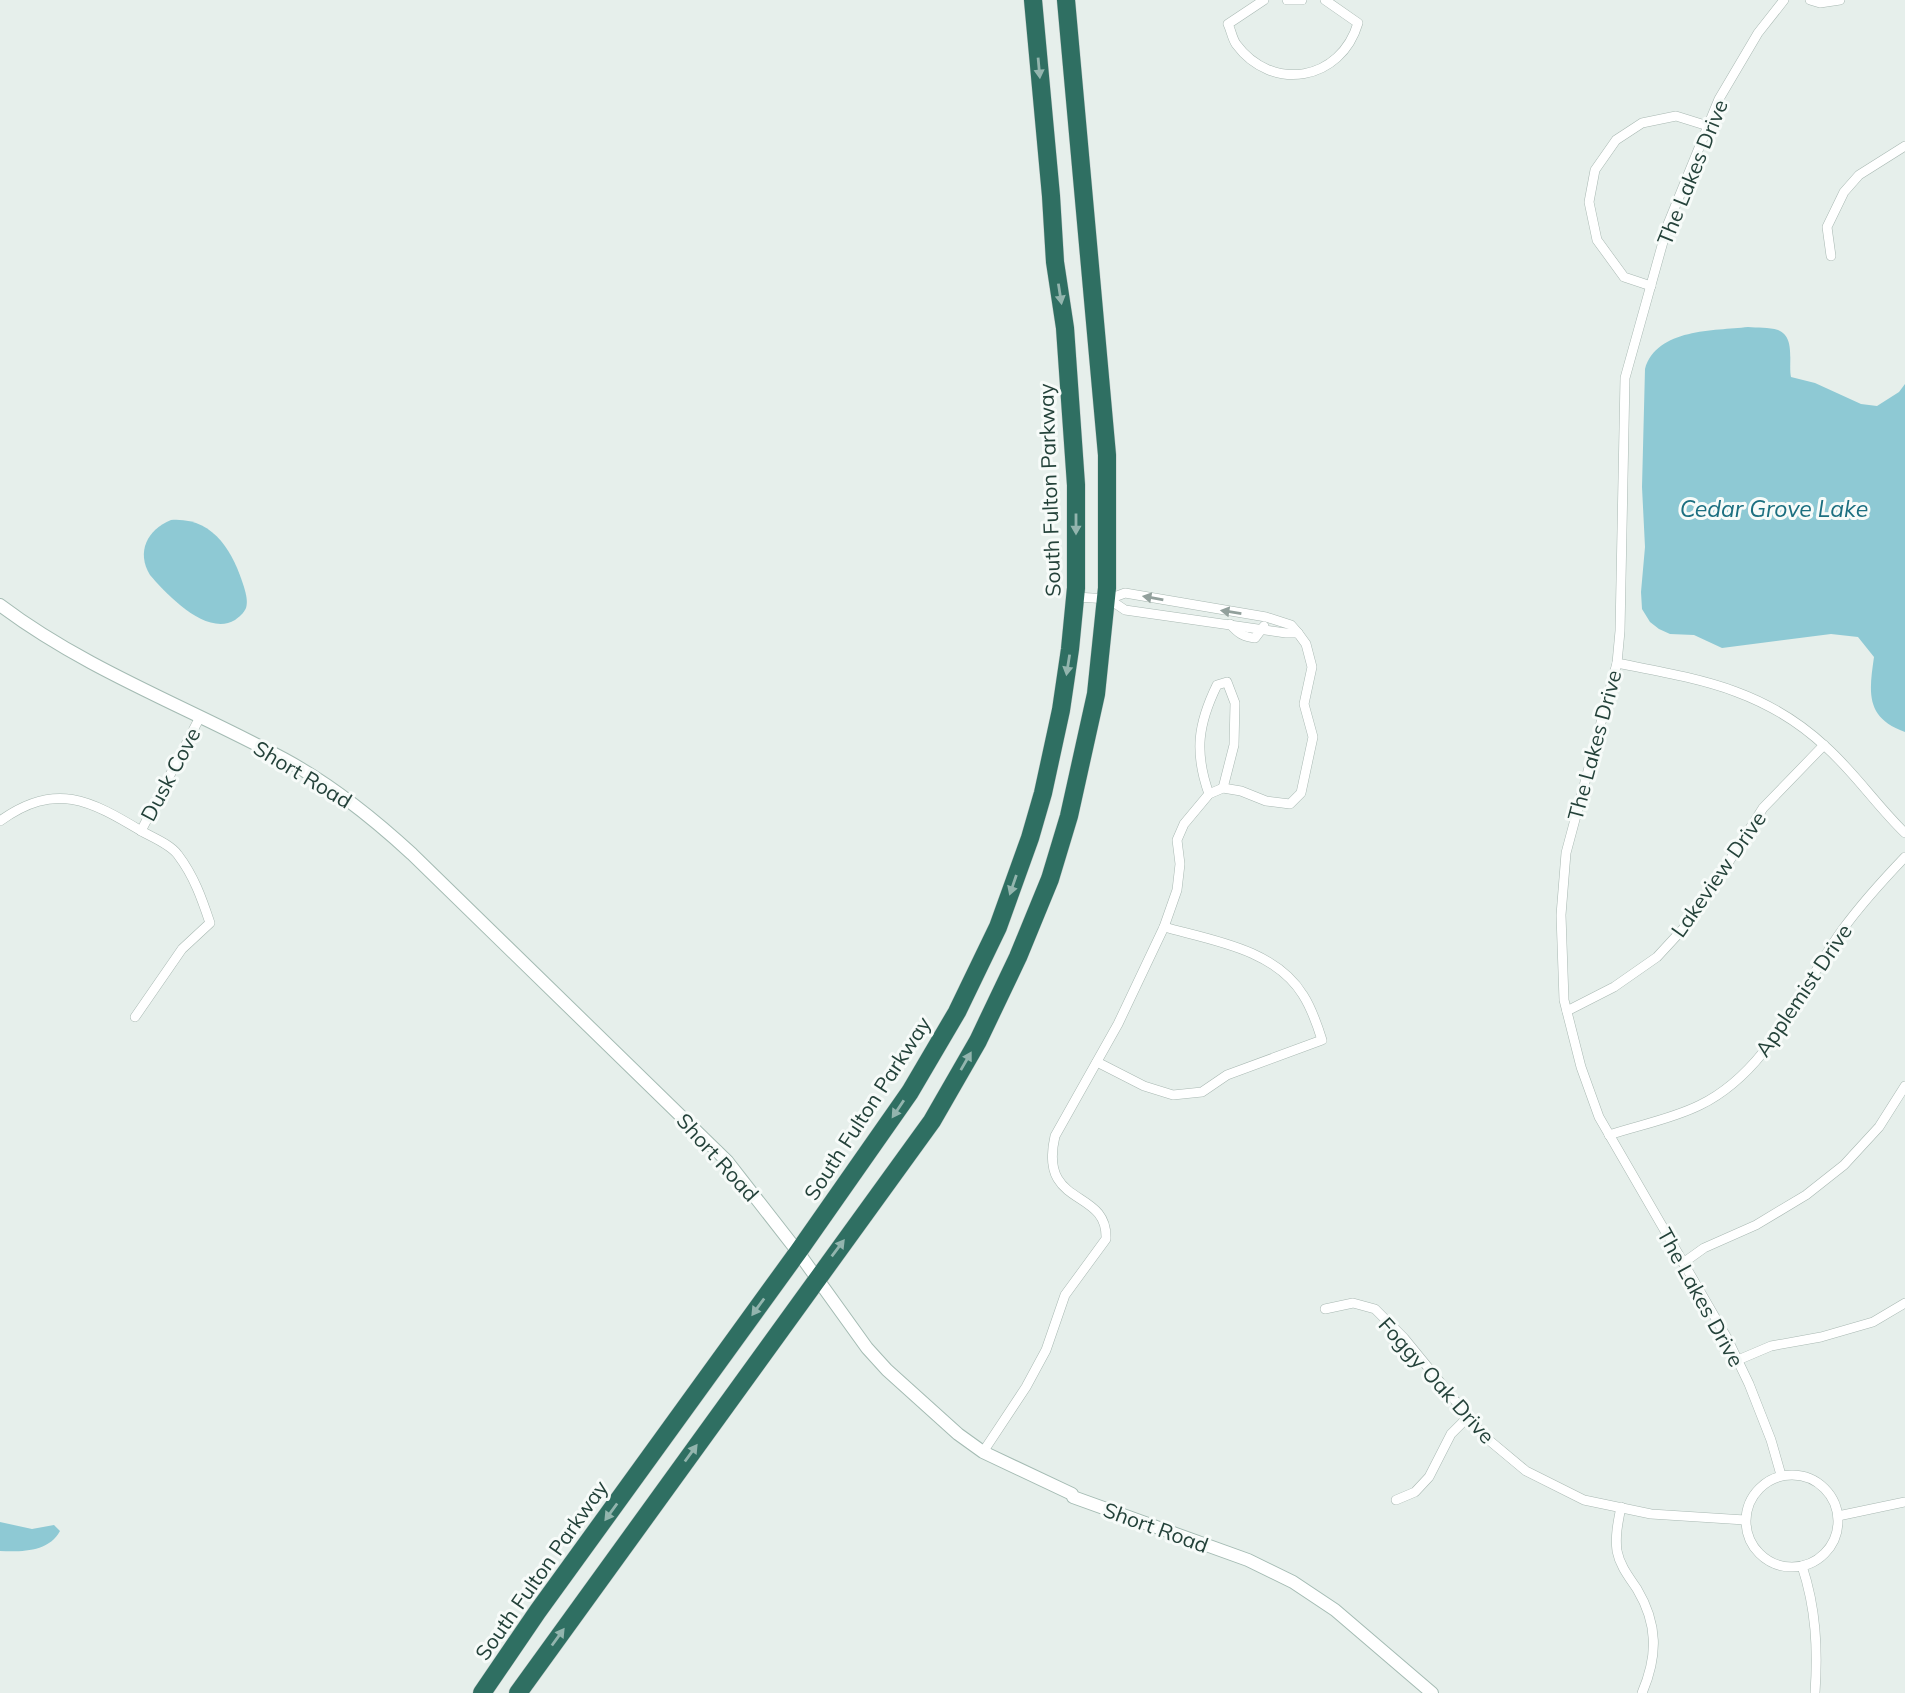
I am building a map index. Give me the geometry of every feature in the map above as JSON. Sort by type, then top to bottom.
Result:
[{"type":"highway","name":"South Fulton Parkway","points":[[482,1693],[538,1611],[869,1153],[929,1062],[957,1012],[998,927],[1044,793],[1061,710],[1076,597],[1076,485],[1066,341],[1055,262],[1033,0]]},
{"type":"highway","points":[[518,1693],[932,1121],[978,1041],[1018,957],[1050,879],[1069,816],[1096,694],[1108,599],[1107,455],[1066,0]]},
{"type":"street","points":[[1264,0],[1228,24],[1235,42],[1265,68],[1291,75],[1317,72],[1339,56],[1353,39],[1358,23],[1325,0]]},
{"type":"street","points":[[1287,0],[1302,0]]},
{"type":"street","name":"The Lakes Drive","points":[[1781,1475],[1771,1440],[1738,1360],[1599,1116],[1581,1067],[1564,1000],[1561,915],[1566,853],[1617,663],[1620,631],[1625,378],[1668,224],[1719,99],[1758,33],[1784,0]]},
{"type":"street","points":[[1810,0],[1820,3],[1840,0]]},
{"type":"street","points":[[1651,286],[1625,277],[1597,240],[1589,202],[1595,170],[1616,140],[1642,123],[1676,116],[1708,126]]},
{"type":"street","points":[[1831,256],[1827,227],[1844,192],[1859,175],[1905,146]]},
{"type":"street","points":[[983,1452],[1046,1350],[1065,1295],[1106,1240],[1103,1220],[1094,1207],[1071,1194],[1055,1177],[1051,1153],[1055,1136],[1118,1024],[1164,927],[1177,890],[1180,864],[1177,839],[1184,824],[1209,794],[1223,788],[1241,791],[1266,801],[1290,804],[1301,793],[1312,737],[1304,704],[1312,667],[1306,644],[1291,625],[1266,617],[1125,593],[1108,599],[1076,597]]},
{"type":"street","points":[[1108,599],[1125,610],[1230,624],[1246,637],[1255,638],[1263,629],[1266,617]]},
{"type":"street","name":"Short Road","points":[[0,605],[54,641],[286,760],[332,788],[372,818],[412,853],[727,1161],[798,1252],[867,1348],[887,1370],[958,1434],[983,1452],[1072,1494],[1073,1497],[1248,1560],[1293,1583],[1335,1610],[1432,1693]]},
{"type":"street","points":[[1194,619],[1197,606]]},
{"type":"street","points":[[1263,629],[1298,633]]},
{"type":"street","points":[[1617,663],[1692,678],[1737,691],[1781,711],[1824,745],[1905,833]]},
{"type":"street","points":[[1209,794],[1202,774],[1199,748],[1204,712],[1217,685],[1227,682],[1235,703],[1234,745],[1223,788]]},
{"type":"street","name":"Dusk Cove","points":[[141,831],[200,717]]},
{"type":"street","name":"Lakeview Drive","points":[[1567,1011],[1614,988],[1657,957],[1693,918],[1763,808],[1824,745]]},
{"type":"street","points":[[0,821],[20,806],[53,798],[79,799],[109,811],[177,852],[196,883],[210,923],[182,949],[135,1017]]},
{"type":"street","name":"Applemist Drive","points":[[1609,1135],[1701,1105],[1728,1086],[1759,1058],[1790,1015],[1843,930],[1905,857]]},
{"type":"street","points":[[1097,1062],[1144,1086],[1173,1095],[1202,1092],[1227,1075],[1322,1040],[1302,992],[1278,968],[1245,950],[1164,927]]},
{"type":"street","points":[[1683,1263],[1704,1248],[1756,1225],[1806,1195],[1844,1165],[1879,1127],[1905,1086]]},
{"type":"street","name":"Foggy Oak Drive","points":[[1325,1309],[1353,1303],[1375,1310],[1404,1338],[1484,1436],[1526,1471],[1584,1500],[1651,1514],[1745,1520]]},
{"type":"street","points":[[1738,1360],[1771,1346],[1821,1337],[1873,1322],[1905,1303]]},
{"type":"street","points":[[1396,1500],[1415,1492],[1429,1477],[1451,1434],[1468,1417]]},
{"type":"street","points":[[1797,1474],[1819,1483],[1834,1501],[1838,1516],[1838,1529],[1825,1553],[1802,1566],[1788,1567],[1762,1557],[1747,1534],[1745,1520],[1748,1505],[1767,1481],[1781,1475],[1797,1474]]},
{"type":"street","points":[[1838,1516],[1905,1502]]},
{"type":"street","points":[[1621,1507],[1616,1536],[1618,1552],[1623,1570],[1649,1611],[1654,1646],[1651,1672],[1642,1693]]},
{"type":"street","points":[[1802,1566],[1812,1596],[1818,1651],[1815,1693],[1826,1693]]},
{"type":"water","name":"Cedar Grove Lake","points":[[1748,327],[1774,329],[1784,333],[1789,344],[1791,377],[1815,383],[1861,404],[1877,406],[1899,392],[1905,384],[1905,732],[1892,726],[1876,711],[1871,692],[1874,657],[1858,637],[1831,634],[1722,648],[1694,635],[1670,634],[1659,629],[1650,622],[1642,609],[1645,547],[1642,487],[1645,369],[1651,356],[1674,339],[1704,331]]},
{"type":"water","points":[[171,520],[199,524],[220,539],[234,561],[247,598],[245,610],[235,620],[224,624],[200,619],[177,603],[150,575],[144,558],[146,543],[156,530]]},
{"type":"water","points":[[0,1522],[32,1529],[54,1525],[60,1531],[42,1547],[25,1551],[0,1551]]}]
